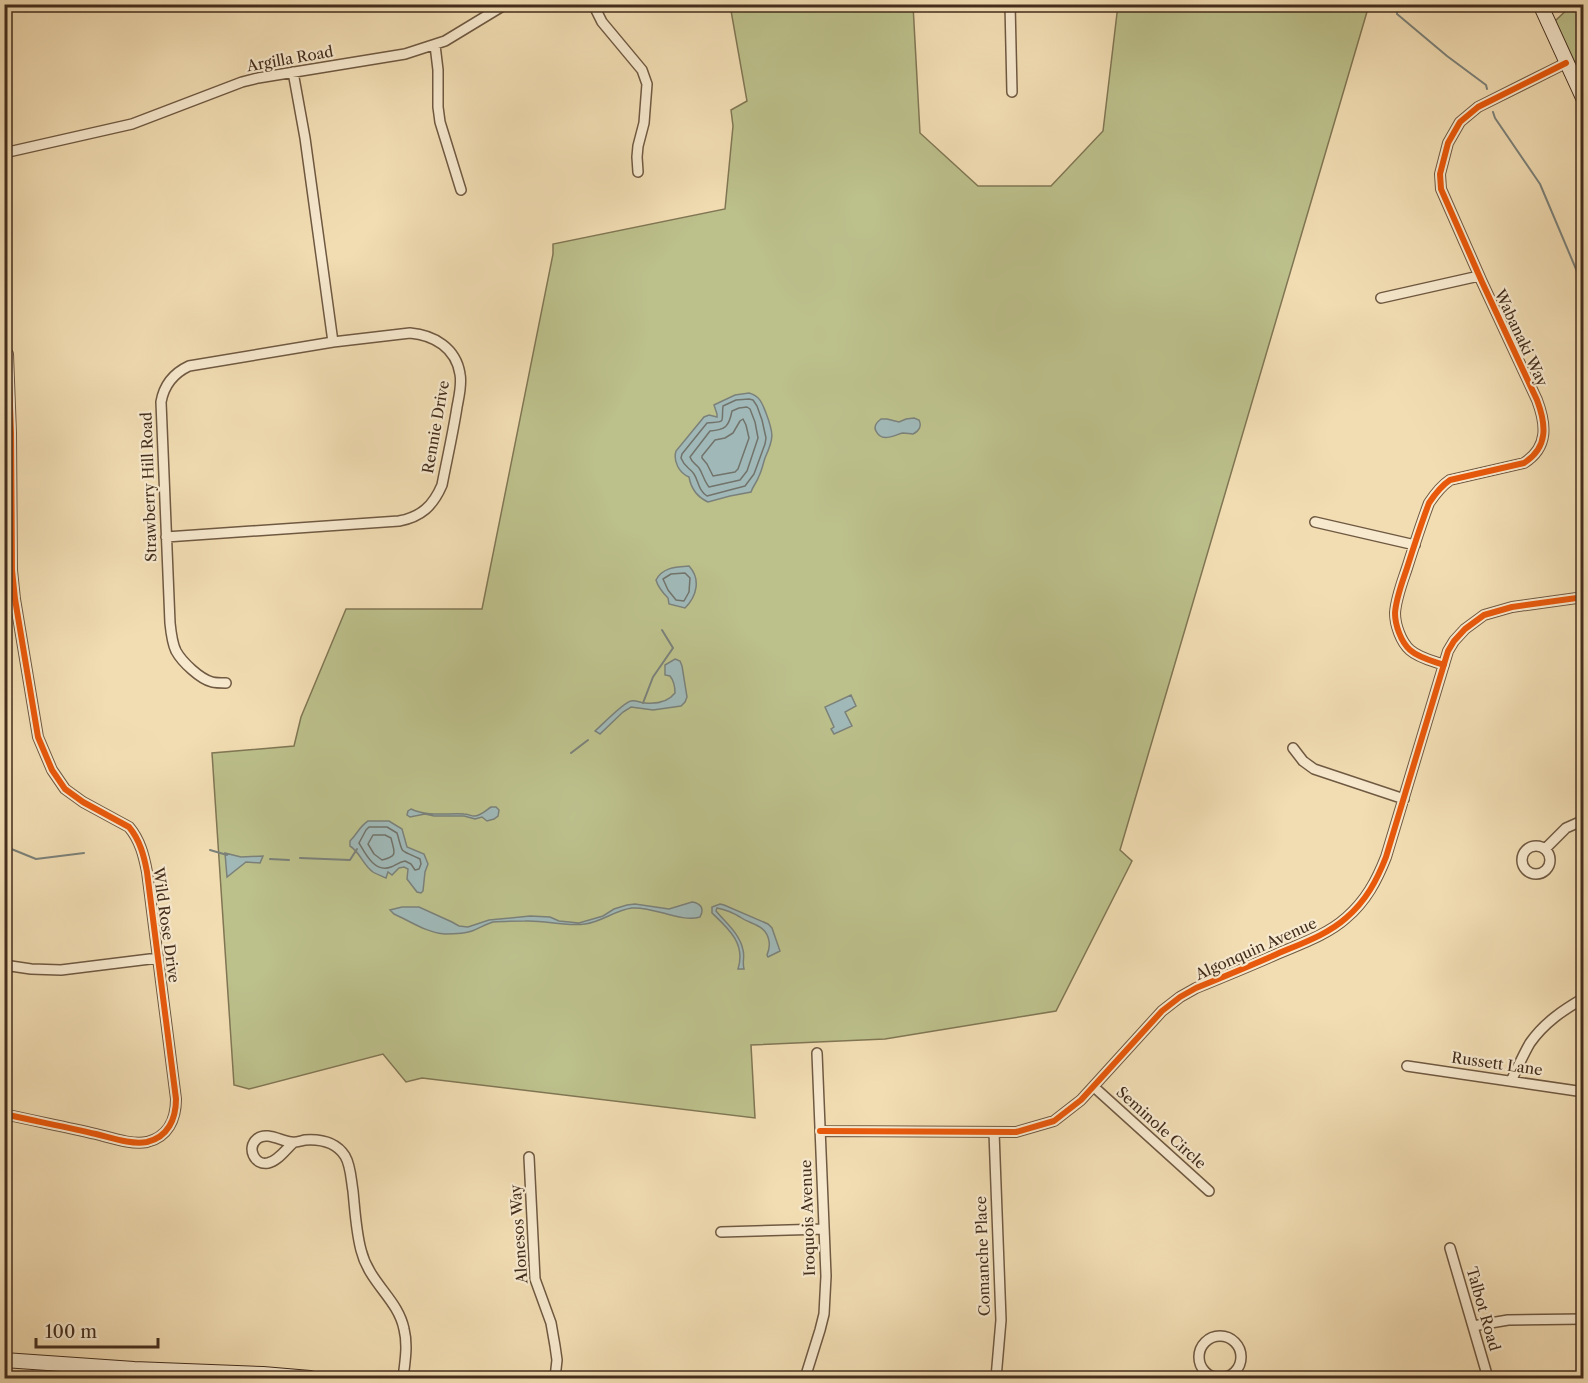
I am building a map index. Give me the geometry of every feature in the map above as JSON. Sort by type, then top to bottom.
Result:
[{"type":"main road","points":[[1540,4],[1584,100]]},
{"type":"main road","points":[[4,1360],[309,1378]]},
{"type":"street","points":[[593,4],[602,22],[642,70],[647,84],[644,123],[638,146],[638,172]]},
{"type":"street","points":[[1010,4],[1012,92]]},
{"type":"street","name":"Argilla Road","points":[[4,153],[132,124],[242,82],[271,75],[405,54],[445,41],[500,6]]},
{"type":"street","points":[[435,45],[440,122],[461,190]]},
{"type":"street","name":"Wabanaki Way","points":[[1444,665],[1411,651],[1404,643],[1396,623],[1395,613],[1398,596],[1429,503],[1444,484],[1459,478],[1524,463],[1532,458],[1538,452],[1544,429],[1543,417],[1537,400],[1479,276],[1442,189],[1440,174],[1448,143],[1460,122],[1478,107],[1566,63]]},
{"type":"street","points":[[293,72],[305,138],[333,342]]},
{"type":"street","points":[[1382,298],[1479,276]]},
{"type":"street","name":"Rennie Drive","points":[[166,537],[399,521],[420,515],[428,509],[442,485],[456,415],[461,377],[454,359],[442,343],[420,334],[410,333],[333,342]]},
{"type":"street","name":"Strawberry Hill Road","points":[[226,682],[217,683],[207,680],[186,664],[177,652],[172,638],[166,537],[162,393],[171,379],[189,366],[333,342]]},
{"type":"street","name":"Wild Rose Drive","points":[[4,349],[8,354],[11,433],[12,570],[38,737],[52,770],[65,789],[83,802],[123,823],[134,832],[143,850],[176,1099],[174,1119],[166,1132],[147,1142],[137,1142],[4,1114]]},
{"type":"street","points":[[1315,522],[1415,545]]},
{"type":"street","name":"Algonquin Avenue","points":[[820,1131],[1016,1132],[1054,1121],[1081,1100],[1162,1011],[1180,997],[1327,932],[1346,918],[1366,897],[1377,879],[1386,857],[1448,651],[1454,641],[1465,628],[1484,615],[1505,609],[1584,597]]},
{"type":"street","points":[[1293,748],[1303,761],[1314,769],[1404,799]]},
{"type":"street","points":[[1545,849],[1566,828],[1584,819]]},
{"type":"street","points":[[4,965],[61,970],[158,958]]},
{"type":"street","points":[[1511,1081],[1530,1043],[1544,1026],[1560,1012],[1584,998]]},
{"type":"street","name":"Iroquois Avenue","points":[[805,1378],[824,1314],[826,1276],[817,1053]]},
{"type":"street","name":"Russett Lane","points":[[1407,1066],[1584,1092]]},
{"type":"street","name":"Seminole Circle","points":[[1094,1087],[1209,1191]]},
{"type":"street","name":"Comanche Place","points":[[994,1132],[1001,1320],[996,1378]]},
{"type":"street","points":[[293,1143],[304,1140],[324,1141],[336,1146],[347,1161],[351,1173],[358,1236],[363,1258],[373,1278],[398,1313],[405,1329],[403,1378]]},
{"type":"street","name":"Alonesos Way","points":[[529,1157],[535,1279],[551,1323],[557,1360],[555,1378]]},
{"type":"street","points":[[721,1232],[824,1229]]},
{"type":"street","name":"Talbot Road","points":[[1450,1248],[1488,1378]]},
{"type":"street","points":[[1473,1326],[1508,1320],[1584,1319]]},
{"type":"street","points":[[1226,1337],[1234,1341],[1239,1349],[1240,1363],[1227,1377],[1210,1375],[1202,1366],[1201,1350],[1212,1338],[1226,1337]]},
{"type":"green space","points":[[730,5],[913,5],[920,133],[978,186],[1051,186],[1103,131],[1118,5],[1369,5],[1120,850],[1132,861],[1056,1011],[885,1039],[751,1045],[755,1118],[422,1078],[406,1082],[383,1054],[249,1089],[234,1085],[212,753],[294,746],[301,717],[346,609],[482,609],[553,254],[553,244],[725,209],[733,126],[731,110],[747,101]]},
{"type":"green space","points":[[1572,5],[1583,5],[1583,84],[1554,22]]},
{"type":"water","points":[[749,393],[756,396],[762,403],[772,431],[761,472],[751,492],[708,502],[698,495],[689,477],[680,470],[675,459],[676,451],[704,417],[709,415],[717,417],[714,405],[735,395]]},
{"type":"water","points":[[914,418],[919,420],[920,426],[913,434],[903,433],[885,438],[875,429],[881,419],[899,422]]},
{"type":"water","points":[[689,566],[695,576],[695,593],[685,608],[669,604],[668,598],[656,580],[666,570]]},
{"type":"water","points":[[675,659],[680,661],[682,666],[687,697],[681,706],[653,710],[631,707],[600,734],[595,731],[628,702],[657,703],[672,696],[675,693],[674,684],[670,676],[665,675],[665,665]]},
{"type":"water","points":[[851,695],[856,706],[845,712],[852,726],[834,734],[831,729],[834,727],[825,707]]},
{"type":"water","points":[[491,807],[499,810],[498,816],[487,821],[482,817],[475,819],[464,816],[425,814],[410,817],[407,815],[411,809],[430,814],[474,816]]},
{"type":"water","points":[[368,821],[389,821],[402,829],[407,847],[424,854],[428,864],[421,893],[417,892],[407,879],[408,869],[399,868],[392,875],[388,872],[386,878],[374,873],[350,846],[350,841]]},
{"type":"water","points":[[225,853],[241,857],[263,856],[260,863],[246,862],[227,877]]},
{"type":"water","points":[[692,902],[701,906],[700,917],[684,918],[649,909],[632,908],[585,924],[497,922],[469,932],[452,934],[425,929],[390,910],[419,907],[459,926],[468,927],[489,920],[530,916],[550,917],[559,921],[579,923],[603,916],[627,905],[669,909]]},
{"type":"water","points":[[720,904],[768,924],[772,928],[780,951],[768,957],[769,943],[765,931],[732,912],[717,908],[716,911],[739,939],[744,952],[744,969],[738,969],[740,952],[738,945],[730,931],[712,913],[712,907]]},
{"type":"waterway","points":[[1397,4],[1397,14],[1486,85],[1487,89]]},
{"type":"waterway","points":[[1493,112],[1540,184],[1584,288]]},
{"type":"waterway","points":[[643,703],[653,677],[673,648],[662,630]]},
{"type":"waterway","points":[[571,753],[588,740]]},
{"type":"waterway","points":[[4,846],[36,859],[84,853]]},
{"type":"waterway","points":[[300,858],[350,860],[357,849]]},
{"type":"waterway","points":[[210,850],[227,855]]},
{"type":"waterway","points":[[270,859],[289,860]]},
{"type":"cycle path","points":[[1444,665],[1410,650],[1401,638],[1395,618],[1400,590],[1429,503],[1438,490],[1450,480],[1524,463],[1538,450],[1543,426],[1537,400],[1441,189],[1440,174],[1448,143],[1460,122],[1478,107],[1566,63]]},
{"type":"cycle path","points":[[4,349],[8,354],[11,433],[12,570],[38,737],[52,770],[65,789],[83,802],[129,827],[141,848],[147,872],[176,1099],[169,1126],[154,1140],[141,1143],[122,1141],[4,1114]]},
{"type":"cycle path","points":[[820,1131],[1016,1132],[1054,1121],[1081,1100],[1162,1011],[1180,997],[1196,988],[1313,939],[1339,924],[1365,897],[1375,882],[1386,857],[1448,651],[1454,641],[1465,629],[1484,615],[1512,607],[1584,597]]}]
